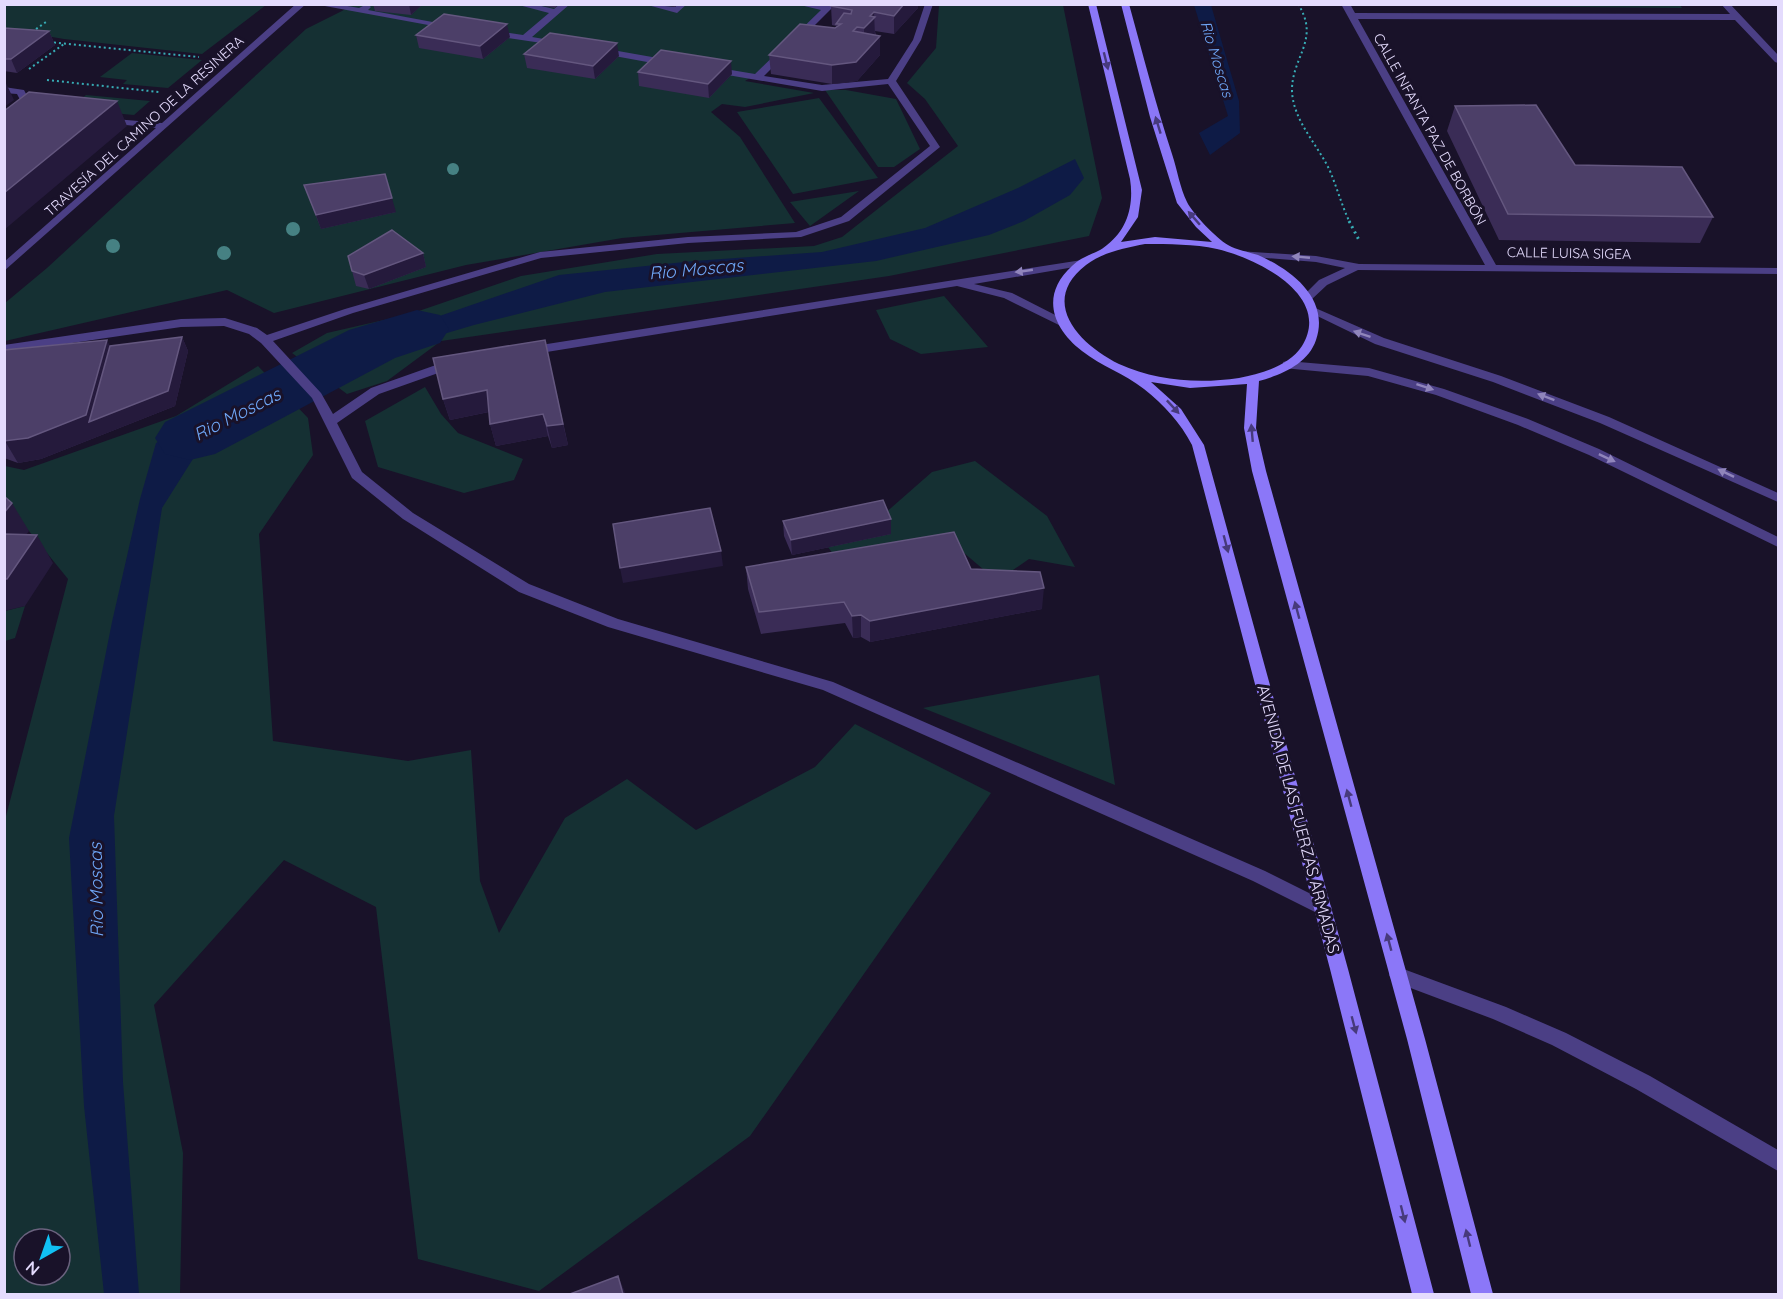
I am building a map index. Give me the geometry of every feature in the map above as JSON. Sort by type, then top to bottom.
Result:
[{"type":"main road","points":[[1092,4],[1139,200],[1133,219],[1111,248]]},
{"type":"main road","points":[[1125,4],[1155,117],[1182,203],[1194,219],[1224,247]]},
{"type":"main road","points":[[1163,240],[1224,247],[1270,265],[1286,275],[1310,304],[1315,322],[1308,345],[1300,356],[1287,365],[1253,379],[1218,384],[1181,384],[1127,371],[1087,350],[1076,341],[1063,323],[1059,312],[1059,290],[1064,280],[1082,262],[1111,248],[1163,240]]},
{"type":"main road","name":"AVENIDA DE LAS FUERZAS ARMADAS","points":[[1127,371],[1167,400],[1187,423],[1198,445],[1323,909],[1423,1294]]},
{"type":"main road","points":[[1253,379],[1250,428],[1255,455],[1398,975],[1482,1294]]},
{"type":"street","name":"TRAVESÍA DEL CAMINO DE LA RESINERA","points":[[4,268],[302,4]]},
{"type":"street","points":[[318,4],[466,29]]},
{"type":"street","points":[[360,12],[371,4]]},
{"type":"street","points":[[519,4],[556,12]]},
{"type":"street","points":[[524,39],[566,4]]},
{"type":"street","points":[[648,4],[677,10],[683,4]]},
{"type":"street","points":[[800,4],[830,7]]},
{"type":"street","points":[[891,81],[917,40],[929,4]]},
{"type":"street","name":"CALLE INFANTA PAZ DE BORBÓN","points":[[1345,4],[1492,267]]},
{"type":"street","points":[[1725,4],[1779,60]]},
{"type":"street","points":[[757,77],[830,7]]},
{"type":"street","points":[[1350,15],[1738,17]]},
{"type":"street","points":[[477,31],[571,46]]},
{"type":"street","points":[[594,50],[675,64]]},
{"type":"street","points":[[699,68],[822,88],[891,81]]},
{"type":"street","points":[[265,340],[349,310],[540,255],[688,240],[797,235],[845,219],[935,147],[891,81]]},
{"type":"street","points":[[4,90],[21,92],[27,116],[42,114]]},
{"type":"street","points":[[98,119],[165,126]]},
{"type":"street","name":"CALLE LUISA SIGEA","points":[[1242,253],[1316,259],[1359,267],[1779,271]]},
{"type":"street","points":[[517,353],[1082,262]]},
{"type":"street","name":"CALLE LUISA SIGEA","points":[[1310,304],[1314,289],[1326,280],[1359,267]]},
{"type":"street","points":[[949,282],[1008,294],[1063,323]]},
{"type":"street","points":[[1310,304],[1338,325],[1477,372],[1618,425],[1779,498]]},
{"type":"street","points":[[4,349],[181,323],[225,322],[253,331],[265,340],[317,396],[357,475],[408,516],[524,588],[613,623],[828,686],[1259,876],[1323,909]]},
{"type":"street","points":[[330,422],[375,391],[447,364],[471,360]]},
{"type":"street","points":[[1287,365],[1369,372],[1440,392],[1523,422],[1594,452],[1779,542]]},
{"type":"street","points":[[1398,975],[1487,1007],[1559,1038],[1656,1089],[1779,1161]]},
{"type":"path","points":[[1298,4],[1306,15],[1310,27],[1309,38],[1299,57],[1294,74],[1293,103],[1301,123],[1330,173],[1336,194],[1359,241]]},
{"type":"path","points":[[32,33],[46,22]]},
{"type":"path","points":[[44,41],[239,60]]},
{"type":"path","points":[[28,70],[64,44]]},
{"type":"path","points":[[41,79],[199,96]]},
{"type":"green space","points":[[659,4],[679,8],[682,4],[800,4],[827,9],[762,70],[745,81],[814,93],[745,107],[722,104],[711,112],[740,137],[795,223],[622,238],[466,265],[274,313],[227,290],[5,341],[5,303],[47,268],[306,29],[351,5]]},
{"type":"green space","points":[[1680,4],[1682,8],[1370,5]]},
{"type":"green space","points":[[4,5],[266,5],[202,54],[64,39],[5,29]]},
{"type":"green space","points":[[939,5],[1063,5],[1102,198],[1089,236],[889,276],[441,341],[387,381],[347,394],[292,353],[327,333],[410,314],[521,276],[657,254],[814,246],[842,237],[958,146],[925,99],[907,83],[936,48]]},
{"type":"green space","points":[[132,53],[202,60],[168,88],[123,84],[127,80],[100,77]]},
{"type":"green space","points":[[825,90],[846,90],[896,99],[920,149],[894,167],[878,167]]},
{"type":"green space","points":[[86,95],[150,101],[134,115],[68,109]]},
{"type":"green space","points":[[819,98],[878,178],[793,194],[737,112]]},
{"type":"green space","points":[[859,191],[810,226],[790,202]]},
{"type":"green space","points":[[944,296],[988,347],[921,354],[890,339],[876,310]]},
{"type":"green space","points":[[258,366],[308,418],[313,455],[259,534],[273,741],[408,761],[471,750],[480,881],[499,933],[565,818],[627,779],[696,830],[815,767],[855,724],[991,793],[750,1136],[539,1291],[418,1259],[376,907],[284,860],[154,1005],[183,1153],[180,1294],[5,1294],[5,820],[68,579],[29,531],[5,508],[5,466],[24,470],[176,416]]},
{"type":"green space","points":[[425,387],[441,414],[458,433],[523,459],[514,480],[464,493],[378,467],[365,421]]},
{"type":"green space","points":[[975,461],[1047,516],[1075,567],[1029,559],[997,581],[957,547],[846,572],[828,547],[883,515],[932,472]]},
{"type":"green space","points":[[25,606],[15,638],[5,641],[5,611]]},
{"type":"green space","points":[[1099,675],[1115,785],[923,708]]},
{"type":"water","points":[[1194,5],[1211,5],[1239,101],[1240,133],[1210,155],[1199,133],[1228,116]]},
{"type":"water","points":[[1075,159],[1084,178],[1070,195],[1024,221],[989,235],[876,261],[605,292],[474,325],[376,354],[319,381],[304,368],[393,332],[559,275],[694,261],[822,252],[925,228],[1018,188]]},
{"type":"water","points":[[283,377],[298,393],[203,443],[162,508],[114,816],[123,1082],[139,1294],[104,1294],[84,1106],[69,838],[112,622],[140,499],[156,443]]},
{"type":"building","points":[[833,4],[904,4],[894,16],[874,12],[870,16],[875,17],[864,28],[857,27],[853,31],[880,36],[856,62],[832,65],[769,55],[800,24],[835,28],[841,24],[836,24],[844,13],[851,14],[852,10],[831,6]]},
{"type":"building","points":[[444,14],[507,24],[480,46],[416,35]]},
{"type":"building","points":[[4,28],[49,31],[11,59],[4,59]]},
{"type":"building","points":[[550,33],[617,43],[593,66],[524,54]]},
{"type":"building","points":[[661,50],[731,61],[708,84],[638,72]]},
{"type":"building","points":[[29,92],[117,101],[4,193],[4,111]]},
{"type":"building","points":[[1536,105],[1575,165],[1682,167],[1713,217],[1508,214],[1455,106]]},
{"type":"building","points":[[385,174],[392,198],[316,215],[304,185]]},
{"type":"building","points":[[392,230],[423,253],[364,275],[352,271],[348,256]]},
{"type":"building","points":[[182,337],[168,391],[89,422],[110,346]]},
{"type":"building","points":[[107,340],[86,415],[28,438],[4,441],[4,350]]},
{"type":"building","points":[[545,340],[563,424],[547,426],[543,414],[490,424],[487,390],[443,399],[433,358]]},
{"type":"building","points":[[4,496],[12,503],[4,513]]},
{"type":"building","points":[[883,500],[891,519],[791,540],[783,521]]},
{"type":"building","points":[[710,508],[721,551],[620,568],[613,524]]},
{"type":"building","points":[[954,532],[971,569],[1040,572],[1044,588],[870,621],[861,615],[852,616],[844,602],[759,612],[746,567]]},
{"type":"building","points":[[4,534],[37,535],[7,579],[4,579]]},
{"type":"building","points":[[618,1276],[623,1294],[570,1294]]},
{"type":"waterway","name":"Rio Moscas","points":[[190,438],[372,344],[417,329]]}]
